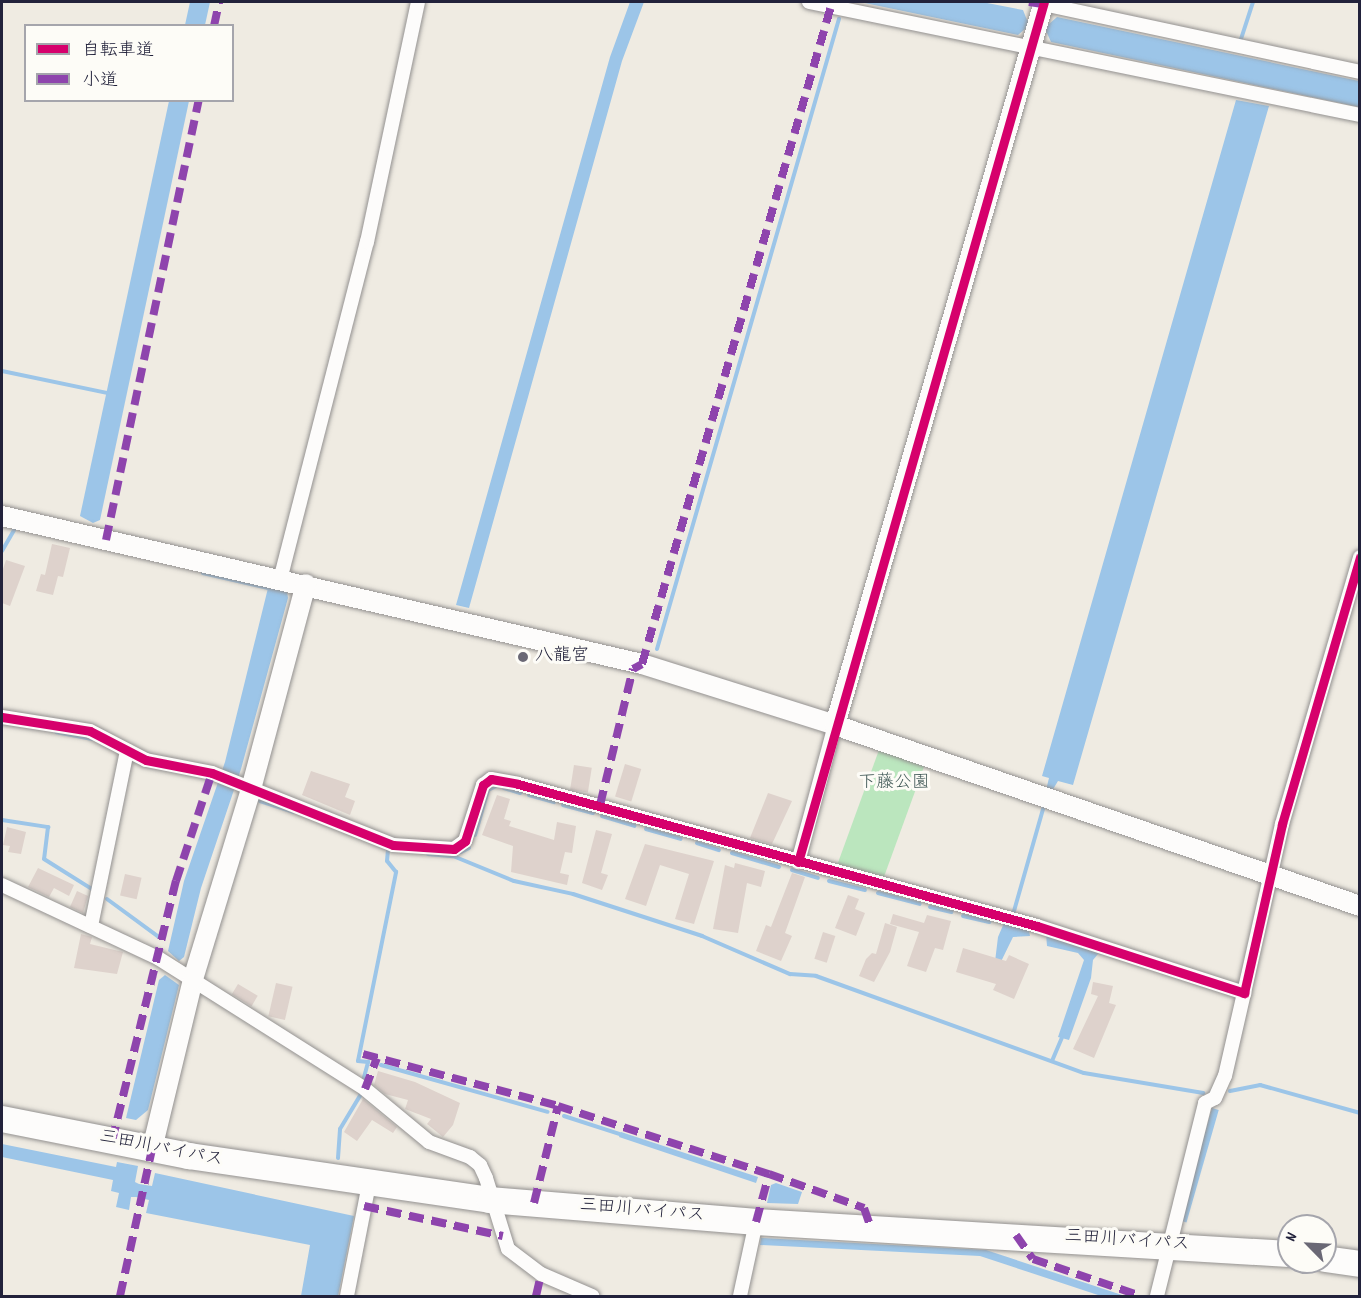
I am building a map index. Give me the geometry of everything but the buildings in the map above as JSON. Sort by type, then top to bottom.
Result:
[{"type":"highway","name":"三田川バイパス","points":[[2,1119],[153,1149],[369,1184],[490,1200],[756,1222],[1170,1244],[1277,1253]]},
{"type":"highway","points":[[1337,1261],[1359,1264]]},
{"type":"street","points":[[280,580],[367,243],[418,2]]},
{"type":"street","points":[[809,2],[1039,22],[1359,72]]},
{"type":"street","points":[[1039,22],[1359,115]]},
{"type":"street","points":[[798,862],[835,725],[1039,22]]},
{"type":"street","points":[[2,516],[306,584],[642,664],[835,725],[1269,878],[1359,906]]},
{"type":"street","points":[[1157,1296],[1205,1102],[1215,1098],[1225,1076],[1269,878],[1359,557]]},
{"type":"street","points":[[153,1149],[193,979],[246,787],[306,584]]},
{"type":"street","points":[[2,717],[90,731],[146,759],[216,775],[393,846],[442,850],[465,842],[483,785],[491,779],[600,805],[798,862],[1037,926],[1244,993]]},
{"type":"street","points":[[91,926],[127,751]]},
{"type":"street","points":[[2,885],[91,926],[193,979],[365,1089],[429,1142],[470,1157],[483,1172],[490,1200],[508,1249],[518,1260],[592,1296]]},
{"type":"street","points":[[347,1296],[369,1184]]},
{"type":"street","points":[[740,1296],[756,1222]]},
{"type":"green space","name":"下藤公園","points":[[879,750],[924,766],[881,884],[836,867]]},
{"type":"water","points":[[190,2],[210,2],[205,24],[185,24]]},
{"type":"water","points":[[630,2],[644,2],[622,61],[469,608],[456,605],[610,57]]},
{"type":"water","points":[[860,2],[982,2],[1023,10],[1027,20],[1049,24],[1057,17],[1359,81],[1359,107],[1051,42],[1047,33],[1025,29],[1018,35]]},
{"type":"water","points":[[1236,100],[1269,106],[1073,785],[1058,781],[1052,791],[1046,790],[1049,778],[1042,776]]},
{"type":"water","points":[[169,102],[189,102],[100,520],[93,523],[80,516]]},
{"type":"water","points":[[268,588],[287,591],[288,598],[241,769],[201,888],[184,957],[179,961],[168,951],[184,881],[225,762]]},
{"type":"water","points":[[1004,923],[1029,931],[1030,936],[1013,937],[993,978],[998,937]]},
{"type":"water","points":[[1046,934],[1113,956],[1098,954],[1093,960],[1091,978],[1069,1040],[1058,1037],[1084,960],[1078,953],[1047,946]]},
{"type":"water","points":[[165,975],[179,985],[148,1110],[136,1120],[126,1118],[159,980]]},
{"type":"water","points":[[1212,1108],[1219,1110],[1186,1222],[1180,1220]]},
{"type":"water","points":[[621,1132],[758,1177],[756,1183],[619,1137]]},
{"type":"water","points":[[2,1144],[116,1167],[117,1162],[138,1166],[135,1182],[139,1184],[152,1186],[155,1173],[354,1216],[338,1296],[301,1296],[310,1245],[146,1213],[149,1200],[136,1197],[131,1197],[129,1210],[116,1207],[119,1193],[111,1191],[113,1180],[2,1157]]},
{"type":"water","points":[[776,1183],[802,1192],[798,1204],[767,1203],[771,1185]]},
{"type":"water","points":[[761,1238],[986,1250],[1125,1296],[1101,1296],[980,1256],[760,1245]]},
{"type":"waterway","points":[[1241,39],[1253,2]]},
{"type":"waterway","points":[[657,649],[839,19]]},
{"type":"waterway","points":[[2,371],[107,393]]},
{"type":"waterway","points":[[2,551],[16,527]]},
{"type":"waterway","points":[[203,573],[268,588]]},
{"type":"waterway","points":[[56,732],[92,739]]},
{"type":"waterway","points":[[475,835],[488,790],[496,786]]},
{"type":"waterway","points":[[504,788],[520,793]]},
{"type":"waterway","points":[[529,795],[554,802]]},
{"type":"waterway","points":[[260,801],[293,812]]},
{"type":"waterway","points":[[563,805],[593,813]]},
{"type":"waterway","points":[[1014,911],[1043,809]]},
{"type":"waterway","points":[[602,816],[635,826]]},
{"type":"waterway","points":[[2,820],[48,827],[44,859],[95,891]]},
{"type":"waterway","points":[[646,829],[681,839]]},
{"type":"waterway","points":[[697,843],[719,850]]},
{"type":"waterway","points":[[461,852],[469,848]]},
{"type":"waterway","points":[[363,1081],[368,1062],[358,1061],[396,872],[387,861],[388,850]]},
{"type":"waterway","points":[[732,853],[779,867]]},
{"type":"waterway","points":[[428,854],[453,856],[514,881],[573,894],[702,936],[790,974],[816,976],[1084,1073],[1203,1093]]},
{"type":"waterway","points":[[792,870],[818,878]]},
{"type":"waterway","points":[[829,881],[865,890]]},
{"type":"waterway","points":[[878,893],[920,904]]},
{"type":"waterway","points":[[107,899],[159,937]]},
{"type":"waterway","points":[[930,907],[951,912]]},
{"type":"waterway","points":[[963,916],[989,922]]},
{"type":"waterway","points":[[1052,1061],[1062,1038]]},
{"type":"waterway","points":[[381,1065],[548,1112]]},
{"type":"waterway","points":[[1230,1091],[1260,1085],[1360,1113]]},
{"type":"waterway","points":[[338,1158],[340,1129],[361,1094]]},
{"type":"waterway","points":[[564,1116],[623,1135]]},
{"type":"marked path","points":[[214,24],[219,2]]},
{"type":"marked path","points":[[1029,2],[1043,4]]},
{"type":"marked path","points":[[600,805],[633,669],[642,664],[831,6]]},
{"type":"marked path","points":[[106,540],[199,102]]},
{"type":"marked path","points":[[112,1141],[176,881],[212,773]]},
{"type":"marked path","points":[[363,1054],[558,1106],[769,1174],[864,1208],[871,1228]]},
{"type":"marked path","points":[[365,1089],[377,1058]]},
{"type":"marked path","points":[[534,1203],[558,1106]]},
{"type":"marked path","points":[[120,1296],[152,1149]]},
{"type":"marked path","points":[[756,1222],[769,1174]]},
{"type":"marked path","points":[[364,1206],[503,1236]]},
{"type":"marked path","points":[[1016,1235],[1033,1259],[1141,1296]]},
{"type":"marked path","points":[[536,1296],[541,1274]]},
{"type":"cycle path","points":[[798,862],[1044,2]]},
{"type":"cycle path","points":[[2,717],[90,731],[146,760],[212,773],[393,845],[454,849],[465,841],[483,785],[491,779],[518,784],[1037,926],[1244,993],[1282,824],[1360,557]]},
{"type":"place","name":"八龍宮","points":[[523,657]]}]
